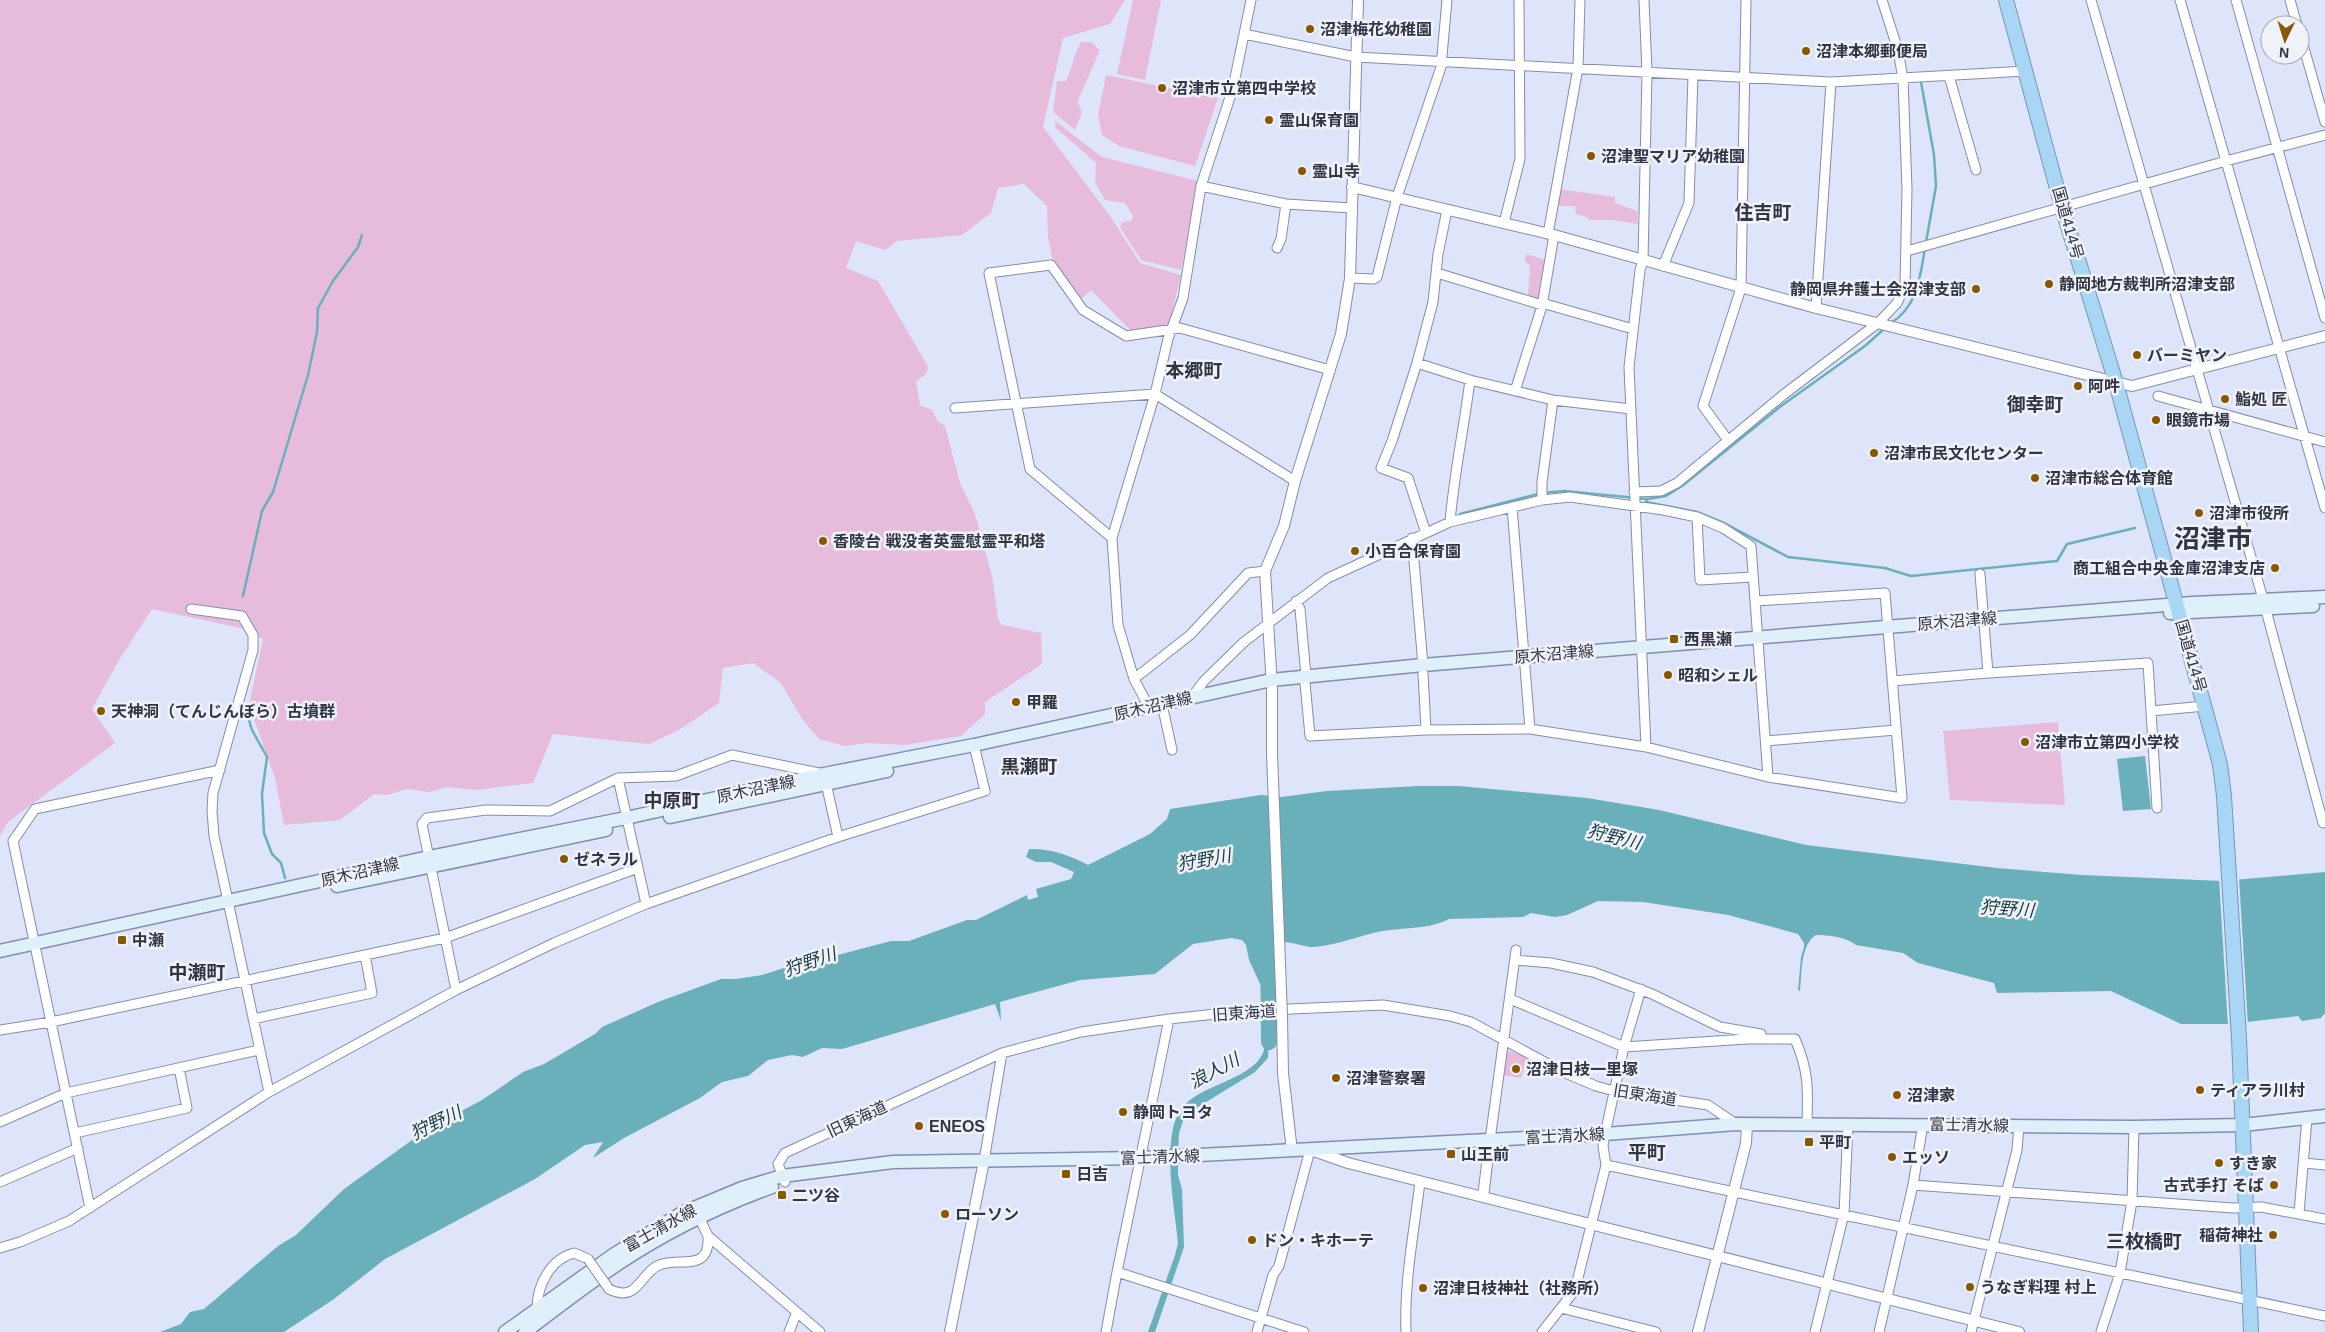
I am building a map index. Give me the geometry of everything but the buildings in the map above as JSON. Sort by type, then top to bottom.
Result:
[{"type":"highway","name":"国道414号","points":[[2006,0],[2062,207],[2116,383],[2220,764],[2227,831],[2239,1038],[2251,1332]]},
{"type":"main road","name":"原木沼津線","points":[[1158,707],[1192,697],[1306,680],[1758,640],[1984,622],[2264,604],[2325,597]]},
{"type":"main road","name":"原木沼津線","points":[[2264,604],[2325,606]]},
{"type":"main road","name":"原木沼津線","points":[[0,957],[34,947],[430,862],[975,749],[1158,707],[1271,684]]},
{"type":"main road","name":"原木沼津線","points":[[0,951],[34,947]]},
{"type":"main road","name":"富士清水線","points":[[505,1332],[613,1255],[682,1213],[742,1188],[784,1179],[893,1162],[1140,1158],[1605,1134],[1741,1124],[2134,1127],[2243,1125],[2325,1116]]},
{"type":"main road","name":"富士清水線","points":[[525,1332],[618,1264],[699,1217],[784,1179]]},
{"type":"street","points":[[1172,750],[1158,707],[1134,679],[1118,624],[1112,538],[1155,394],[1172,328],[1183,298],[1201,186],[1233,88],[1251,0]]},
{"type":"street","points":[[1292,1151],[1283,1073],[1271,684],[1265,571],[1284,526],[1295,482],[1343,325],[1350,278],[1358,0]]},
{"type":"street","points":[[1350,278],[1374,279],[1377,277],[1397,197],[1441,63],[1447,0]]},
{"type":"street","points":[[1504,223],[1520,159],[1519,0]]},
{"type":"street","points":[[1515,391],[1542,304],[1551,235],[1578,68],[1580,0]]},
{"type":"street","points":[[1644,0],[1648,72],[1643,261],[1629,367],[1640,650],[1646,747]]},
{"type":"street","points":[[1727,439],[1703,406],[1741,288],[1746,0]]},
{"type":"street","points":[[1634,492],[1661,491],[1677,483],[1727,439],[1878,323],[1897,302],[1906,285],[1903,79],[1898,50],[1882,0]]},
{"type":"street","points":[[2092,0],[2264,604],[2323,823]]},
{"type":"street","points":[[2180,0],[2325,508]]},
{"type":"street","points":[[2236,0],[2325,318]]},
{"type":"street","points":[[2290,0],[2295,15]]},
{"type":"street","points":[[1244,34],[1356,57],[1441,63],[1520,65],[1831,82],[2026,71]]},
{"type":"street","points":[[2309,65],[2325,122]]},
{"type":"street","points":[[1663,266],[1689,203],[1693,75]]},
{"type":"street","points":[[1949,76],[1976,170]]},
{"type":"street","points":[[1816,308],[1831,82]]},
{"type":"street","points":[[1907,251],[2277,146],[2325,135]]},
{"type":"street","points":[[1201,186],[1286,204],[1352,208]]},
{"type":"street","points":[[1352,187],[1504,223],[1816,308],[2132,386],[2325,336]]},
{"type":"street","points":[[1277,248],[1281,239],[1286,204]]},
{"type":"street","points":[[1426,533],[1408,478],[1381,468],[1418,363],[1433,302],[1447,210]]},
{"type":"street","points":[[1112,538],[1030,469],[988,273],[1051,265],[1083,310],[1126,336],[1180,328],[1330,370]]},
{"type":"street","points":[[1437,273],[1633,329]]},
{"type":"street","points":[[1418,363],[1470,380],[1554,400],[1631,409]]},
{"type":"street","points":[[1450,522],[1453,481],[1470,380]]},
{"type":"street","points":[[955,408],[1155,394],[1295,482]]},
{"type":"street","points":[[2158,396],[2325,442]]},
{"type":"street","points":[[1542,500],[1542,482],[1554,400]]},
{"type":"street","points":[[1192,697],[1204,681],[1244,642],[1267,627],[1328,578],[1450,522],[1542,500],[1570,497],[1697,517],[1722,528],[1750,546],[1756,601],[1768,777]]},
{"type":"street","points":[[1512,508],[1530,729]]},
{"type":"street","points":[[1697,517],[1700,580],[1753,577]]},
{"type":"street","points":[[1412,538],[1426,730]]},
{"type":"street","points":[[1134,679],[1190,635],[1248,573],[1265,571]]},
{"type":"street","points":[[1980,574],[1988,673]]},
{"type":"street","points":[[1296,602],[1300,609],[1310,736],[1426,730],[1530,729],[1646,747],[1768,777],[1902,798],[1885,593],[1756,601]]},
{"type":"street","points":[[191,609],[242,616],[253,635],[253,650],[213,792],[212,810],[214,836],[269,1092]]},
{"type":"street","points":[[1892,681],[2148,663],[2157,808]]},
{"type":"street","points":[[2151,711],[2205,706]]},
{"type":"street","points":[[1766,741],[1896,730]]},
{"type":"street","points":[[0,1248],[20,1242],[69,1221],[269,1092],[456,990],[554,943],[646,904],[838,837],[985,790],[975,749]]},
{"type":"street","points":[[456,990],[422,824],[428,818],[486,810],[550,811],[618,778],[676,776],[732,755],[825,779],[838,837]]},
{"type":"street","points":[[90,1208],[13,841],[35,809],[220,770]]},
{"type":"street","points":[[618,778],[626,822],[646,904]]},
{"type":"street","points":[[0,1030],[51,1022],[446,938],[638,868]]},
{"type":"street","points":[[253,1018],[372,993],[365,955]]},
{"type":"street","points":[[1483,1197],[1516,955],[1572,966],[1641,989],[1720,1027],[1773,1038]]},
{"type":"street","points":[[1542,1332],[1575,1290],[1606,1165],[1603,1146],[1614,1091],[1624,1047],[1641,989]]},
{"type":"street","points":[[1510,999],[1624,1047],[1773,1038],[1795,1039],[1802,1054],[1808,1076],[1807,1124]]},
{"type":"street","name":"旧東海道","points":[[784,1179],[778,1164],[785,1153],[1002,1053],[1081,1032],[1169,1019],[1244,1011],[1383,1005],[1450,1016],[1471,1022],[1562,1072],[1614,1091],[1708,1105],[1741,1124]]},
{"type":"street","points":[[1106,1332],[1169,1019]]},
{"type":"street","points":[[0,1122],[66,1093],[260,1050]]},
{"type":"street","points":[[950,1332],[984,1160],[1002,1053]]},
{"type":"street","points":[[74,1133],[187,1108],[179,1068]]},
{"type":"street","points":[[2299,1213],[2307,1118]]},
{"type":"street","points":[[1698,1332],[1746,1143],[1741,1124]]},
{"type":"street","points":[[1815,1332],[1844,1214],[1848,1124]]},
{"type":"street","points":[[1879,1332],[1913,1185],[1923,1124]]},
{"type":"street","points":[[1971,1332],[2018,1150],[2020,1125]]},
{"type":"street","points":[[2101,1332],[2120,1273],[2132,1201],[2134,1127]]},
{"type":"street","points":[[0,1182],[78,1148]]},
{"type":"street","points":[[1257,1332],[1273,1275],[1279,1266],[1310,1150],[1348,1163],[1590,1226],[2020,1332]]},
{"type":"street","points":[[2304,1163],[2325,1166]]},
{"type":"street","points":[[1606,1165],[1904,1226],[2325,1316]]},
{"type":"street","points":[[1406,1332],[1406,1283],[1412,1256],[1420,1182]]},
{"type":"street","points":[[1913,1185],[2132,1201],[2247,1207],[2261,1206],[2325,1219]]},
{"type":"street","points":[[699,1217],[708,1236],[820,1332]]},
{"type":"street","points":[[537,1309],[537,1295],[541,1285],[559,1259],[574,1253],[588,1259],[610,1289],[629,1292],[639,1285],[651,1270],[659,1265],[697,1261],[705,1254],[708,1246],[708,1236]]},
{"type":"street","points":[[1117,1272],[1304,1332]]},
{"type":"street","points":[[1561,1308],[1656,1332]]},
{"type":"street","points":[[789,1332],[797,1312]]},
{"type":"shaded area","points":[[0,0],[1125,0],[1110,24],[1063,38],[1043,127],[1110,216],[1140,263],[1181,275],[1169,325],[1135,335],[1091,290],[1078,302],[1054,267],[1048,237],[1047,206],[1024,184],[998,188],[991,213],[962,235],[897,241],[885,250],[856,241],[846,268],[878,281],[929,368],[925,375],[916,381],[920,405],[932,410],[938,422],[945,426],[960,483],[975,514],[992,576],[998,619],[1002,625],[1041,633],[1042,664],[985,702],[985,714],[961,736],[904,745],[868,743],[845,746],[819,739],[802,719],[781,683],[753,663],[723,668],[719,703],[679,730],[649,744],[553,734],[533,783],[476,790],[447,787],[430,792],[407,789],[388,795],[374,794],[340,820],[284,825],[275,778],[249,705],[263,639],[240,628],[152,609],[119,660],[92,709],[115,743],[8,822],[0,836]]},
{"type":"shaded area","points":[[1133,0],[1161,0],[1145,80],[1117,74]]},
{"type":"shaded area","points":[[1081,42],[1091,42],[1100,50],[1079,98],[1078,103],[1082,112],[1075,130],[1053,112],[1057,81],[1066,81]]},
{"type":"shaded area","points":[[1106,75],[1218,98],[1195,166],[1119,146],[1102,135],[1098,115]]},
{"type":"shaded area","points":[[1054,120],[1102,157],[1198,181],[1181,270],[1141,260],[1120,227],[1122,222],[1131,221],[1133,216],[1125,203],[1105,200],[1095,182],[1096,163],[1056,128]]},
{"type":"shaded area","points":[[1559,189],[1615,197],[1615,203],[1637,211],[1638,224],[1614,220],[1589,220],[1587,217],[1576,214],[1575,206],[1556,206]]},
{"type":"shaded area","points":[[1526,254],[1546,260],[1541,300],[1528,296],[1530,266],[1525,261]]},
{"type":"shaded area","points":[[2058,722],[2065,805],[1950,800],[1943,731]]},
{"type":"shaded area","points":[[1510,1051],[1527,1058],[1521,1078],[1502,1075],[1505,1053]]},
{"type":"water","points":[[2145,756],[2151,809],[2123,811],[2117,759]]},
{"type":"water","name":"狩野川","points":[[1419,786],[1459,786],[1587,798],[1659,810],[1806,845],[1997,868],[2082,875],[2222,881],[2325,872],[2325,1013],[2321,1018],[2302,1021],[2298,1016],[2229,1024],[2181,1024],[2111,991],[1997,993],[1994,983],[1918,963],[1903,953],[1856,945],[1842,938],[1821,935],[1816,935],[1811,940],[1804,953],[1800,991],[1798,990],[1804,943],[1798,934],[1728,915],[1643,902],[1598,901],[1567,915],[1555,917],[1531,913],[1523,917],[1449,919],[1423,927],[1386,930],[1338,943],[1314,947],[1287,942],[1277,943],[1273,945],[1268,953],[1266,984],[1261,986],[1249,960],[1246,945],[1242,940],[1231,938],[1193,944],[1155,974],[1080,980],[1000,1002],[1001,1021],[995,1004],[842,1049],[822,1048],[803,1057],[792,1055],[768,1060],[748,1076],[722,1082],[700,1098],[624,1138],[593,1158],[603,1142],[585,1145],[535,1179],[385,1259],[334,1299],[284,1332],[160,1332],[181,1324],[190,1312],[204,1309],[278,1246],[296,1235],[344,1189],[426,1130],[482,1100],[523,1072],[544,1064],[595,1034],[602,1027],[658,1002],[721,979],[762,975],[806,961],[830,957],[891,941],[909,941],[967,920],[976,920],[1027,895],[1028,900],[1038,897],[1036,889],[1071,879],[1074,872],[1051,862],[1036,862],[1026,857],[1029,849],[1059,853],[1088,865],[1150,834],[1167,819],[1170,809],[1261,795],[1281,797],[1327,791]]},
{"type":"water","points":[[1270,1021],[1268,1058],[1255,1072],[1185,1115],[1179,1133],[1178,1151],[1178,1175],[1182,1189],[1184,1247],[1155,1332],[1148,1332],[1178,1243],[1170,1154],[1175,1120],[1182,1108],[1190,1100],[1248,1070],[1257,1062],[1264,1050],[1264,1022]]},
{"type":"pier","points":[[2219,878],[2239,878],[2248,1025],[2228,1027]]},
{"type":"waterway","points":[[1921,82],[1934,155],[1936,186],[1926,242]]},
{"type":"waterway","points":[[243,596],[262,511],[273,492],[308,375],[317,332],[318,308],[333,281],[358,247],[362,235]]},
{"type":"waterway","points":[[1891,323],[1900,316],[1912,299],[1919,280],[1925,248]]},
{"type":"waterway","points":[[1647,499],[1666,496],[1682,486],[1781,406],[1865,346],[1885,328]]},
{"type":"waterway","points":[[1460,514],[1542,493],[1564,491],[1647,499],[1646,502],[1697,512],[1724,523],[1788,557],[1885,568],[1911,576],[2057,561],[2067,544],[2135,528]]},
{"type":"waterway","points":[[247,714],[252,730],[267,757],[262,794],[264,833],[272,854],[281,863],[285,878]]},
{"type":"waterway","name":"浪人川","points":[[1268,934],[1269,1042]]},
{"type":"place","name":"沼津梅花幼稚園","points":[[1310,29]]},
{"type":"place","name":"沼津本郷郵便局","points":[[1806,51]]},
{"type":"place","name":"沼津市立第四中学校","points":[[1162,88]]},
{"type":"place","name":"霊山保育園","points":[[1269,120]]},
{"type":"place","name":"沼津聖マリア幼稚園","points":[[1591,156]]},
{"type":"place","name":"霊山寺","points":[[1302,171]]},
{"type":"place","name":"静岡地方裁判所沼津支部","points":[[2049,284]]},
{"type":"place","name":"静岡県弁護士会沼津支部","points":[[1976,289]]},
{"type":"place","name":"バーミヤン","points":[[2137,355]]},
{"type":"place","name":"阿吽","points":[[2078,386]]},
{"type":"place","name":"鮨処 匠","points":[[2225,399]]},
{"type":"place","name":"眼鏡市場","points":[[2156,420]]},
{"type":"place","name":"沼津市民文化センター","points":[[1874,453]]},
{"type":"place","name":"沼津市総合体育館","points":[[2035,478]]},
{"type":"place","name":"沼津市役所","points":[[2199,513]]},
{"type":"place","name":"香陵台 戦没者英霊慰霊平和塔","points":[[823,541]]},
{"type":"place","name":"小百合保育園","points":[[1355,551]]},
{"type":"place","name":"商工組合中央金庫沼津支店","points":[[2275,568]]},
{"type":"place","name":"西黒瀬","points":[[1674,639]]},
{"type":"place","name":"昭和シェル","points":[[1668,675]]},
{"type":"place","name":"甲羅","points":[[1016,702]]},
{"type":"place","name":"天神洞（てんじんぼら）古墳群","points":[[101,711]]},
{"type":"place","name":"沼津市立第四小学校","points":[[2025,742]]},
{"type":"place","name":"ゼネラル","points":[[564,859]]},
{"type":"place","name":"中瀬","points":[[122,940]]},
{"type":"place","name":"沼津日枝一里塚","points":[[1516,1069]]},
{"type":"place","name":"沼津警察署","points":[[1336,1078]]},
{"type":"place","name":"ティアラ川村","points":[[2200,1090]]},
{"type":"place","name":"沼津家","points":[[1897,1095]]},
{"type":"place","name":"静岡トヨタ","points":[[1123,1112]]},
{"type":"place","name":"ENEOS","points":[[919,1126]]},
{"type":"place","name":"平町","points":[[1809,1142]]},
{"type":"place","name":"山王前","points":[[1451,1154]]},
{"type":"place","name":"エッソ","points":[[1892,1157]]},
{"type":"place","name":"すき家","points":[[2219,1163]]},
{"type":"place","name":"日吉","points":[[1066,1174]]},
{"type":"place","name":"古式手打 そば","points":[[2274,1185]]},
{"type":"place","name":"二ツ谷","points":[[782,1195]]},
{"type":"place","name":"ローソン","points":[[945,1214]]},
{"type":"place","name":"稲荷神社","points":[[2273,1235]]},
{"type":"place","name":"ドン・キホーテ","points":[[1252,1240]]},
{"type":"place","name":"うなぎ料理 村上","points":[[1970,1287]]},
{"type":"place","name":"沼津日枝神社（社務所）","points":[[1423,1288]]},
{"type":"district","name":"住吉町","points":[[1763,212]]},
{"type":"district","name":"本郷町","points":[[1194,370]]},
{"type":"district","name":"御幸町","points":[[2035,404]]},
{"type":"district","name":"沼津市","points":[[2213,539]]},
{"type":"district","name":"黒瀬町","points":[[1029,766]]},
{"type":"district","name":"中原町","points":[[672,800]]},
{"type":"district","name":"中瀬町","points":[[197,972]]},
{"type":"district","name":"平町","points":[[1647,1152]]},
{"type":"district","name":"三枚橋町","points":[[2144,1241]]}]
